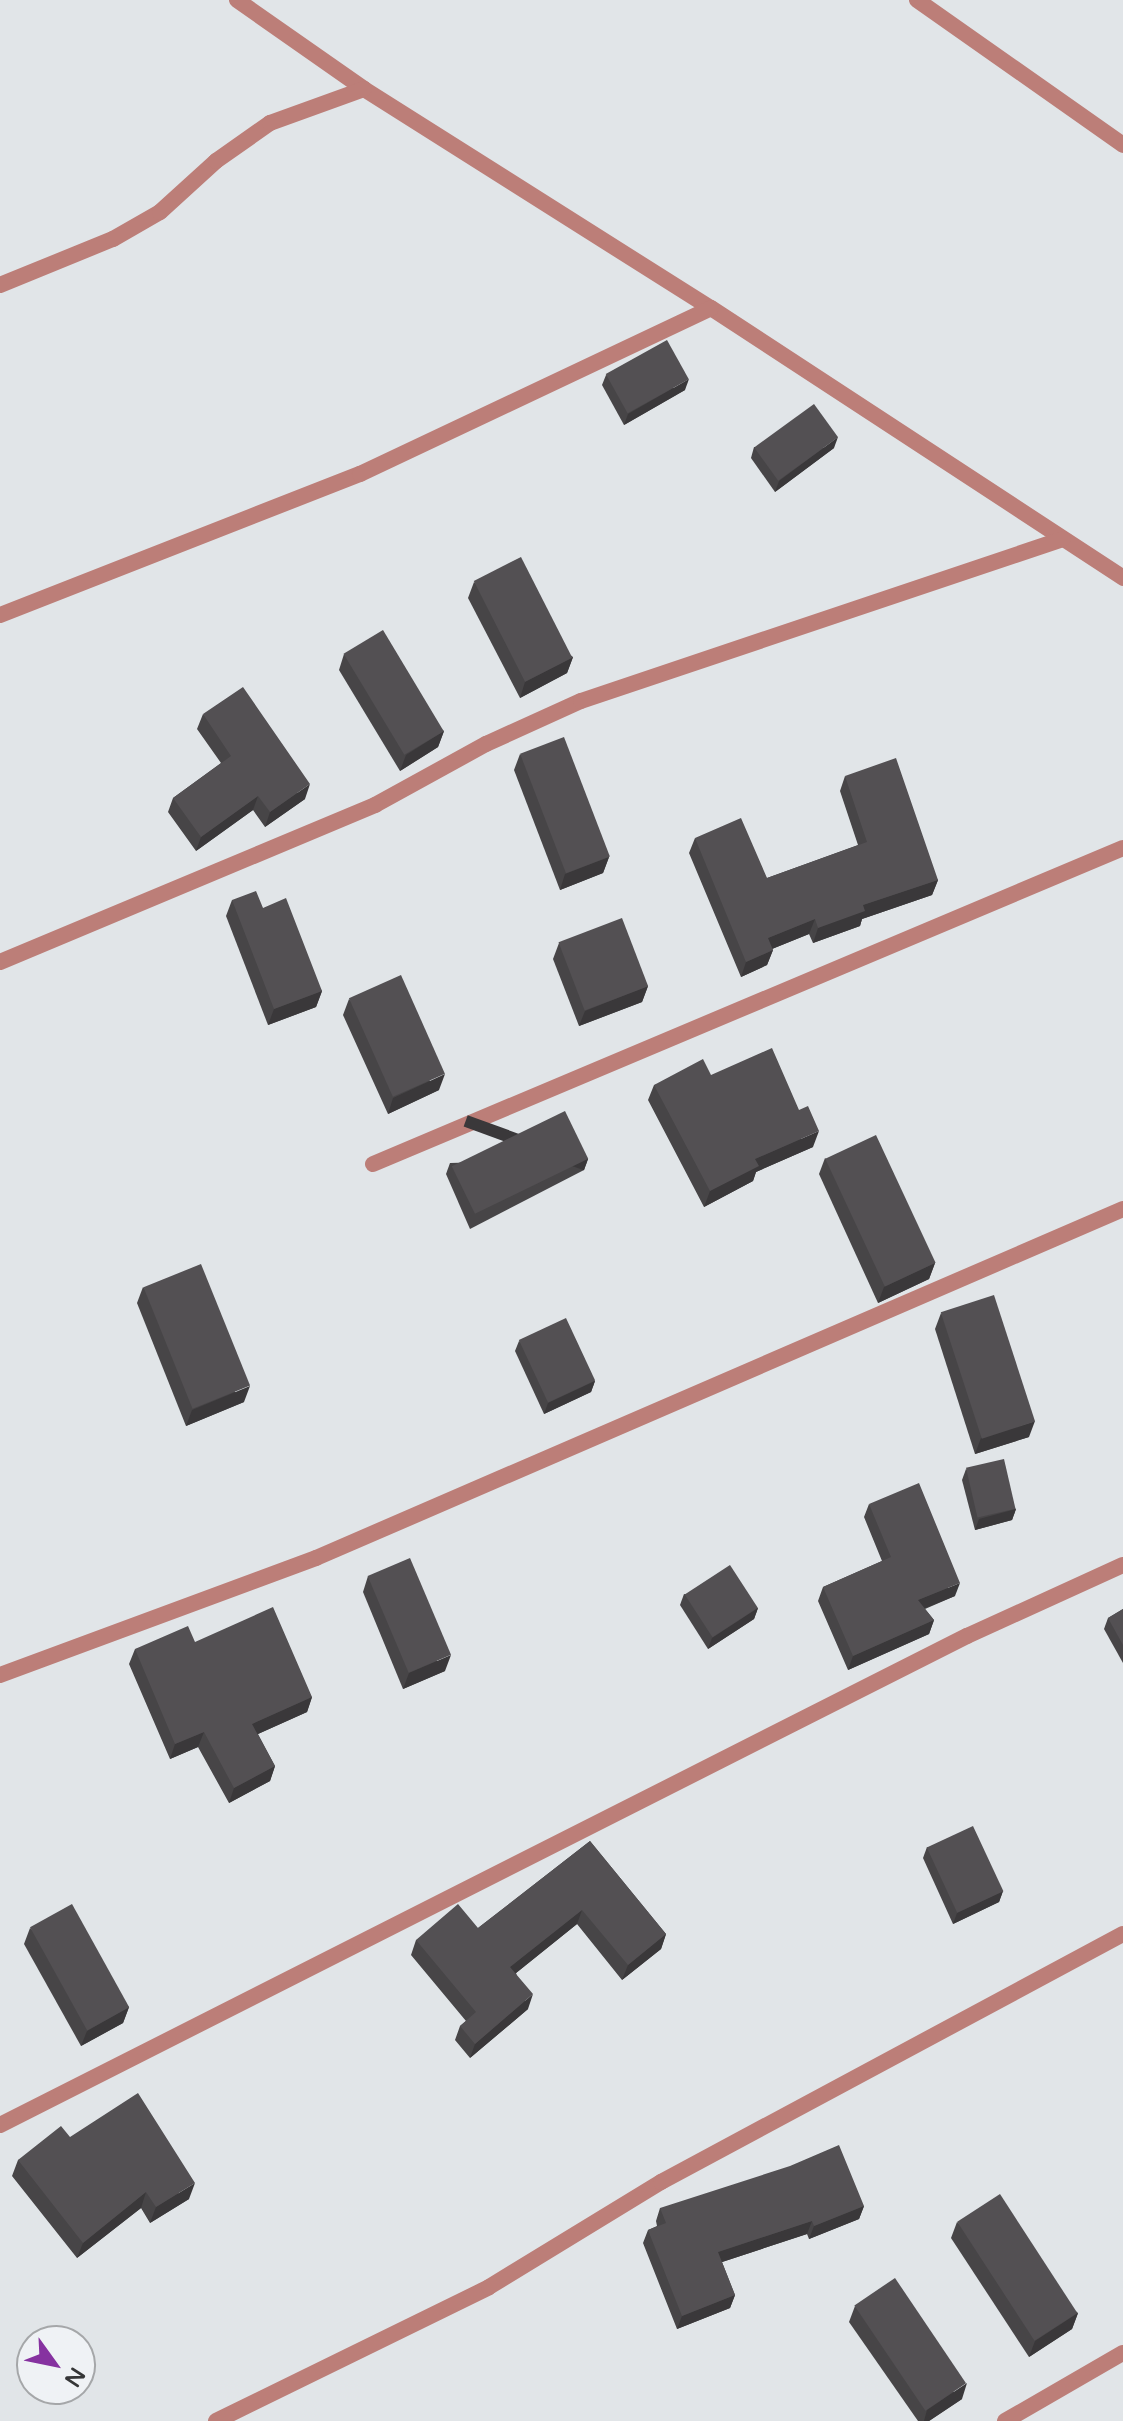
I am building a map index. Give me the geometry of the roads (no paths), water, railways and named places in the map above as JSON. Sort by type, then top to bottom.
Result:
[{"type":"street","points":[[237,0],[364,89],[711,308],[1123,578]]},
{"type":"street","points":[[917,0],[1121,144],[1123,163]]},
{"type":"street","points":[[0,285],[113,239],[160,212],[216,161],[270,123],[364,89]]},
{"type":"street","points":[[0,615],[360,474],[711,308]]},
{"type":"street","points":[[0,962],[375,805],[486,744],[581,701],[1063,539]]},
{"type":"street","points":[[373,1164],[1123,848]]},
{"type":"street","points":[[0,1675],[316,1558],[1123,1209]]},
{"type":"street","points":[[0,2125],[967,1636],[1123,1565]]},
{"type":"street","points":[[216,2421],[489,2287],[661,2182],[1123,1934]]},
{"type":"street","points":[[1005,2421],[1123,2353]]}]
